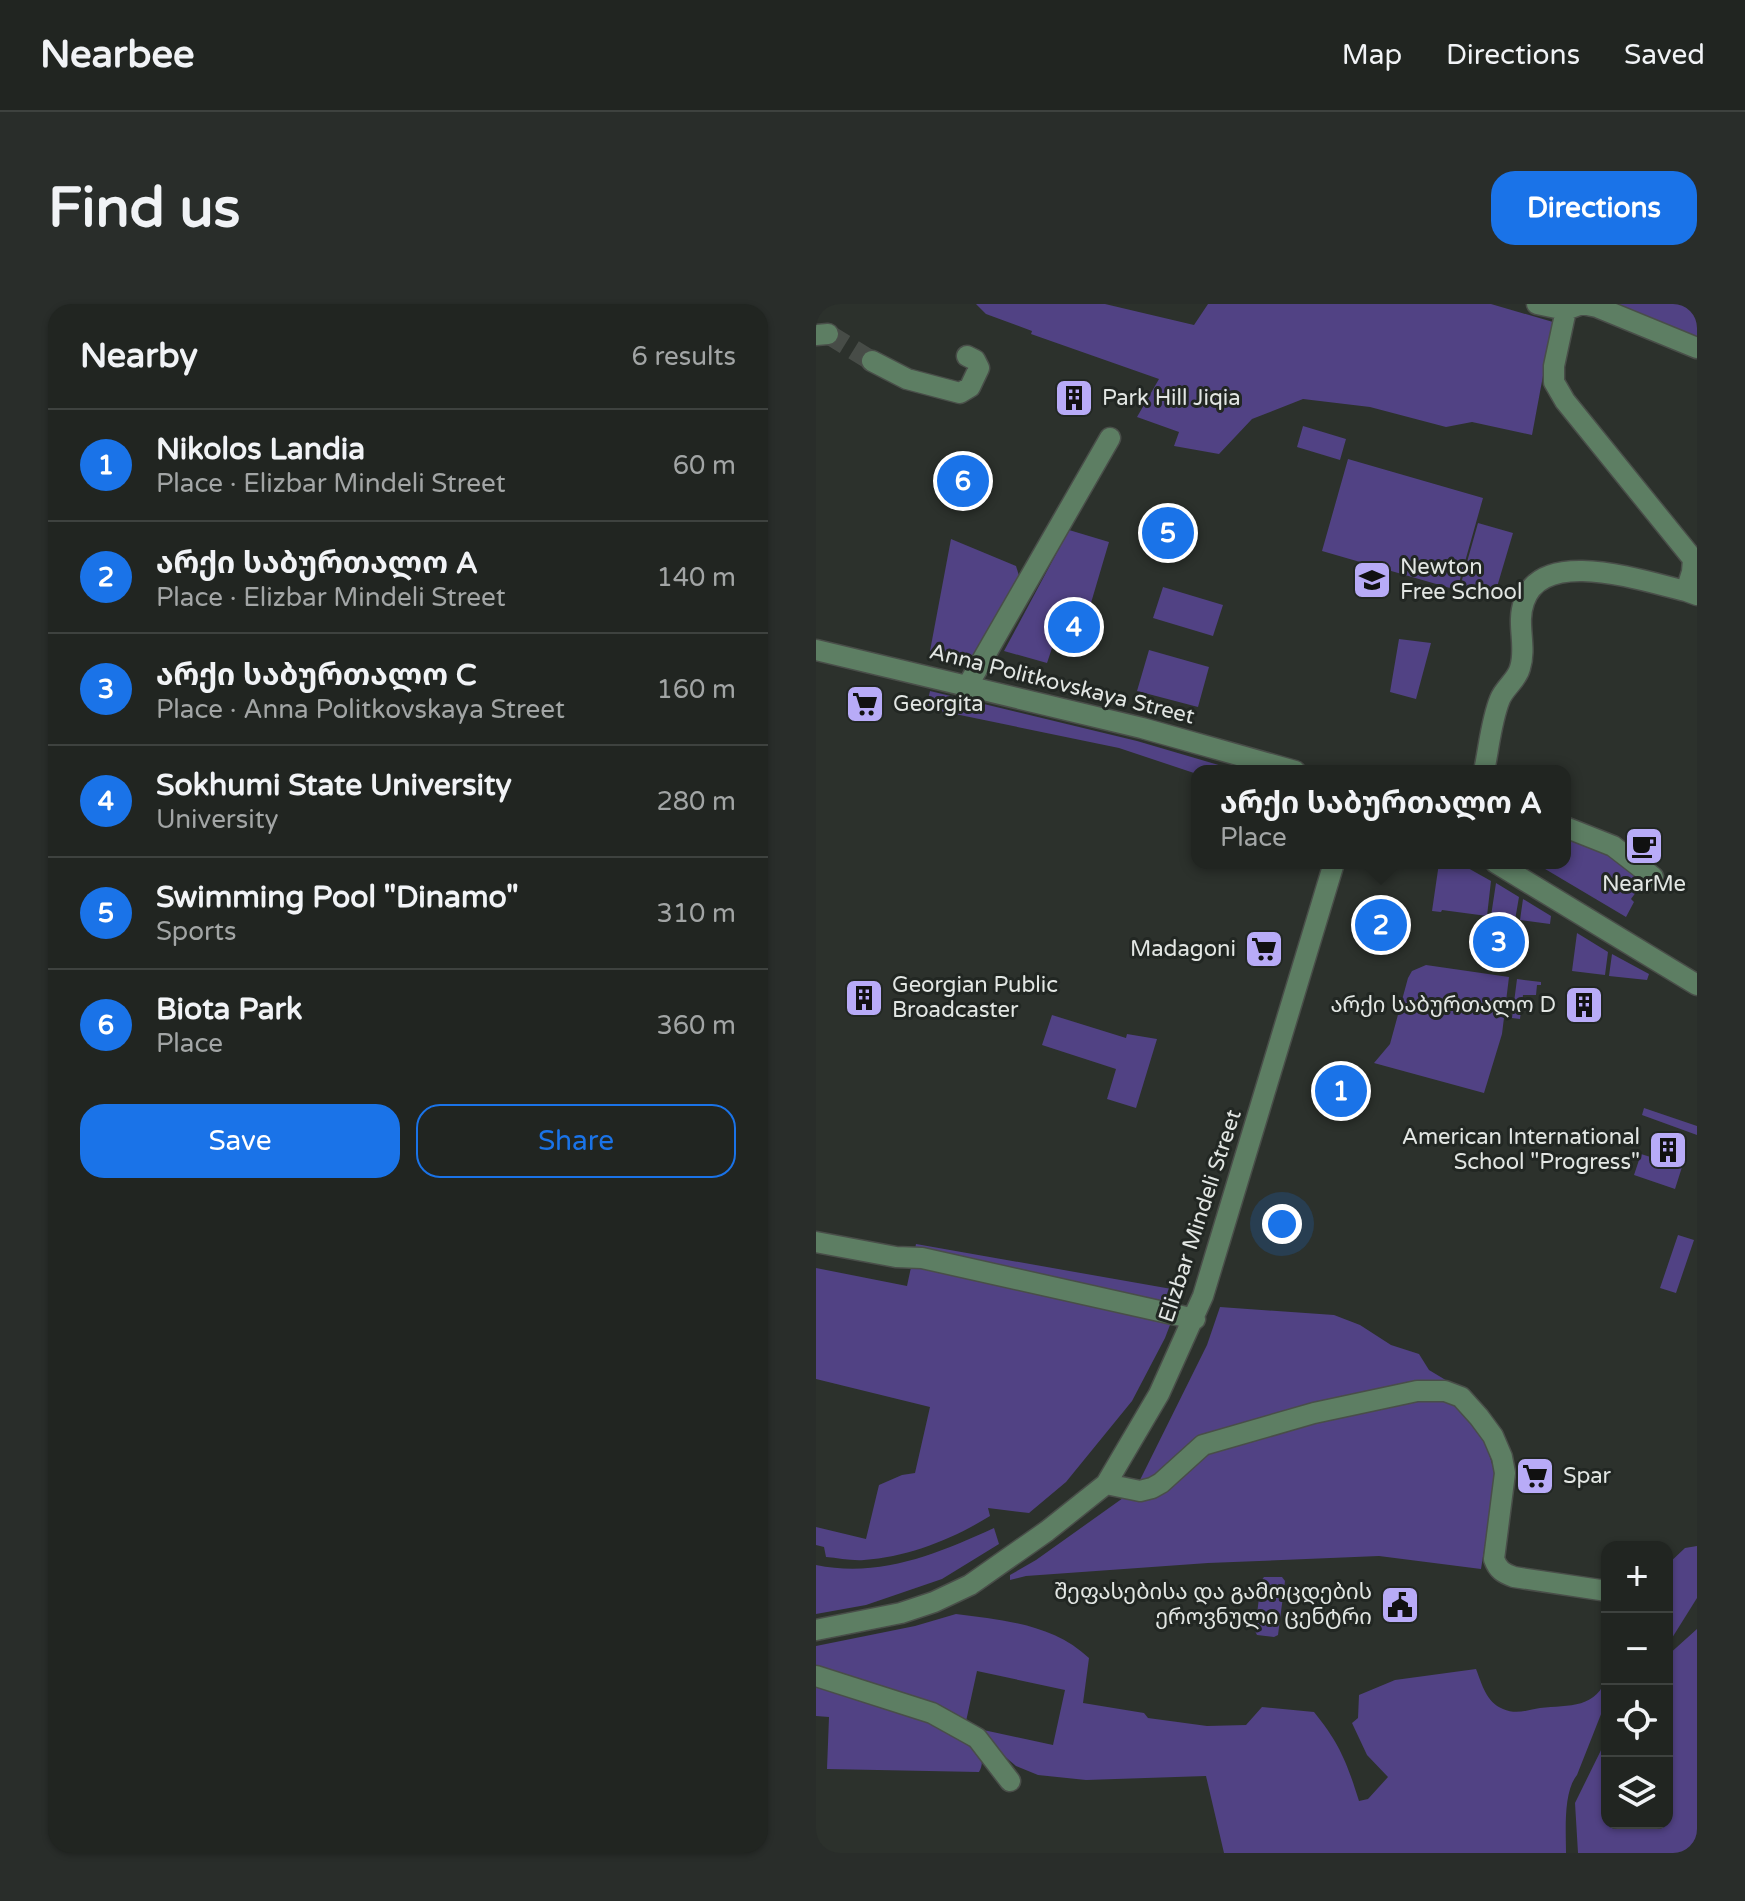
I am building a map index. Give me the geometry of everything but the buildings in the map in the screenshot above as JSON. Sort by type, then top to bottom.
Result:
[{"type":"street","points":[[1537,304],[1566,310],[1582,304],[1597,307],[1697,348]]},
{"type":"street","points":[[1485,765],[1500,700],[1520,671],[1524,652],[1520,619],[1525,598],[1531,587],[1544,576],[1567,571],[1594,571],[1692,593],[1693,559],[1684,545],[1565,401],[1554,382],[1554,366],[1566,310]]},
{"type":"street","points":[[872,361],[907,379],[960,393],[970,387],[979,368],[975,360],[967,356]]},
{"type":"street","points":[[968,685],[1110,438]]},
{"type":"street","name":"Anna Politkovskaya Street","points":[[816,650],[1142,728],[1274,765]]},
{"type":"street","points":[[1571,829],[1613,846],[1653,877]]},
{"type":"street","name":"Elizbar Mindeli Street","points":[[816,1630],[901,1613],[970,1585],[1037,1539],[1106,1484],[1159,1394],[1195,1319],[1332,869]]},
{"type":"street","points":[[1506,869],[1697,985]]},
{"type":"street","points":[[816,1242],[896,1257],[922,1258],[1195,1319]]},
{"type":"street","points":[[1106,1484],[1140,1491],[1152,1488],[1203,1445],[1314,1413],[1417,1391],[1445,1391],[1461,1397],[1479,1417],[1493,1436],[1502,1457],[1505,1473],[1494,1559],[1497,1567],[1502,1573],[1514,1577],[1601,1590]]},
{"type":"street","points":[[816,1676],[932,1713],[977,1738],[1010,1781]]},
{"type":"shaded area","points":[[976,304],[1105,304],[1194,325],[1208,304],[1491,304],[1553,322],[1532,435],[1472,422],[1446,427],[1370,407],[1303,399],[1252,419],[1219,454],[1174,446],[1179,432],[1137,417],[1159,379],[1031,334],[1032,331],[986,314]]},
{"type":"shaded area","points":[[1605,304],[1697,304],[1697,340]]},
{"type":"shaded area","points":[[1303,426],[1346,439],[1340,460],[1297,447]]},
{"type":"shaded area","points":[[1348,459],[1483,498],[1457,590],[1322,551]]},
{"type":"shaded area","points":[[1478,523],[1513,533],[1494,597],[1460,587]]},
{"type":"shaded area","points":[[1069,530],[1109,542],[1083,630],[1060,624],[1047,663],[1004,651]]},
{"type":"shaded area","points":[[951,539],[1016,566],[1021,582],[975,662],[930,651]]},
{"type":"shaded area","points":[[1163,587],[1223,605],[1213,636],[1153,618]]},
{"type":"shaded area","points":[[1399,639],[1431,643],[1416,699],[1390,692]]},
{"type":"shaded area","points":[[1149,650],[1209,667],[1198,707],[1137,691]]},
{"type":"shaded area","points":[[930,691],[1137,741],[1219,765],[1191,765],[1191,772],[1119,748],[926,708]]},
{"type":"shaded area","points":[[1571,836],[1592,843],[1645,880],[1631,899],[1634,902],[1626,917],[1545,869],[1571,869]]},
{"type":"shaded area","points":[[1438,869],[1470,869],[1491,881],[1487,916],[1432,911]]},
{"type":"shaded area","points":[[1496,883],[1519,897],[1515,920],[1491,916]]},
{"type":"shaded area","points":[[1523,899],[1551,916],[1550,924],[1520,920]]},
{"type":"shaded area","points":[[1577,933],[1608,952],[1605,975],[1572,971]]},
{"type":"shaded area","points":[[1612,954],[1649,974],[1647,980],[1609,976]]},
{"type":"shaded area","points":[[1426,965],[1509,977],[1502,1034],[1484,1093],[1374,1063],[1390,1044],[1408,978],[1412,971]]},
{"type":"shaded area","points":[[1517,979],[1541,982],[1537,985],[1536,995],[1523,995],[1520,1019],[1512,1018]]},
{"type":"shaded area","points":[[1052,1015],[1126,1038],[1127,1034],[1157,1039],[1136,1108],[1107,1099],[1116,1069],[1042,1045]]},
{"type":"shaded area","points":[[1644,1108],[1697,1126],[1697,1135],[1642,1115]]},
{"type":"shaded area","points":[[1641,1154],[1682,1167],[1675,1189],[1634,1175]]},
{"type":"shaded area","points":[[1678,1235],[1694,1240],[1676,1293],[1660,1288]]},
{"type":"shaded area","points":[[916,1244],[1183,1291],[1165,1338],[1132,1401],[1066,1482],[1029,1513],[988,1508],[990,1516],[913,1551],[864,1560],[826,1557],[824,1547],[816,1545],[816,1527],[866,1539],[879,1485],[915,1473],[930,1407],[816,1379],[816,1268],[907,1286]]},
{"type":"shaded area","points":[[1220,1307],[1334,1315],[1360,1325],[1391,1345],[1419,1354],[1429,1370],[1449,1382],[1198,1438],[1150,1482],[1139,1482],[1207,1345]]},
{"type":"shaded area","points":[[1431,1398],[1454,1405],[1473,1424],[1486,1444],[1496,1477],[1481,1569],[1379,1556],[1208,1563],[1026,1576],[1010,1580],[1010,1575],[1123,1498],[1148,1498],[1216,1449],[1316,1420]]},
{"type":"shaded area","points":[[994,1528],[999,1544],[942,1579],[866,1605],[816,1614],[816,1565],[840,1568],[885,1566],[930,1555]]},
{"type":"shaded area","points":[[1697,1546],[1697,1598],[1673,1636],[1673,1559],[1685,1548]]},
{"type":"shaded area","points":[[1264,1577],[1282,1577],[1285,1581],[1278,1635],[1274,1637],[1257,1635],[1255,1631]]},
{"type":"shaded area","points":[[956,1614],[1027,1626],[1060,1638],[1089,1658],[1083,1703],[1144,1713],[1148,1718],[1207,1726],[1246,1725],[1262,1707],[1314,1712],[1342,1754],[1359,1801],[1368,1799],[1388,1777],[1367,1755],[1352,1723],[1358,1718],[1359,1695],[1395,1680],[1476,1669],[1492,1702],[1508,1711],[1517,1712],[1581,1703],[1601,1689],[1601,1714],[1569,1791],[1566,1853],[1224,1853],[1206,1776],[1086,1780],[1038,1775],[1016,1766],[977,1733],[816,1672],[816,1646],[915,1626]],"holes":[[[977,1671],[1065,1690],[1053,1745],[965,1726]]]},
{"type":"shaded area","points":[[1697,1629],[1697,1853],[1578,1853],[1575,1803],[1601,1750],[1601,1829],[1673,1829],[1673,1651]]},
{"type":"shaded area","points":[[816,1682],[887,1703],[946,1726],[969,1740],[981,1756],[979,1772],[827,1769],[829,1717],[816,1716]]},
{"type":"tunnel","points":[[828,334],[872,361]]},
{"type":"place","name":"Park Hill Jiqia","points":[[1074,398]]},
{"type":"place","name":"Biota Park","points":[[963,481]]},
{"type":"place","name":"Swimming Pool \"Dinamo\"","points":[[1168,533]]},
{"type":"place","name":"Newton Free School","points":[[1372,580]]},
{"type":"place","name":"Sokhumi State University","points":[[1074,627]]},
{"type":"place","name":"Georgita","points":[[865,704]]},
{"type":"place","name":"NearMe","points":[[1644,846]]},
{"type":"place","name":"არქი საბურთალო A","points":[[1381,925]]},
{"type":"place","name":"არქი საბურთალო C","points":[[1499,942]]},
{"type":"place","name":"Madagoni","points":[[1264,949]]},
{"type":"place","name":"Georgian Public Broadcaster","points":[[864,998]]},
{"type":"place","name":"არქი საბურთალო D","points":[[1584,1005]]},
{"type":"place","name":"Nikolos Landia","points":[[1341,1091]]},
{"type":"place","name":"American International School \"Progress\"","points":[[1668,1150]]},
{"type":"place","name":"Spar","points":[[1535,1476]]},
{"type":"place","name":"შეფასებისა და გამოცდების ეროვნული ცენტრი","points":[[1400,1605]]}]
